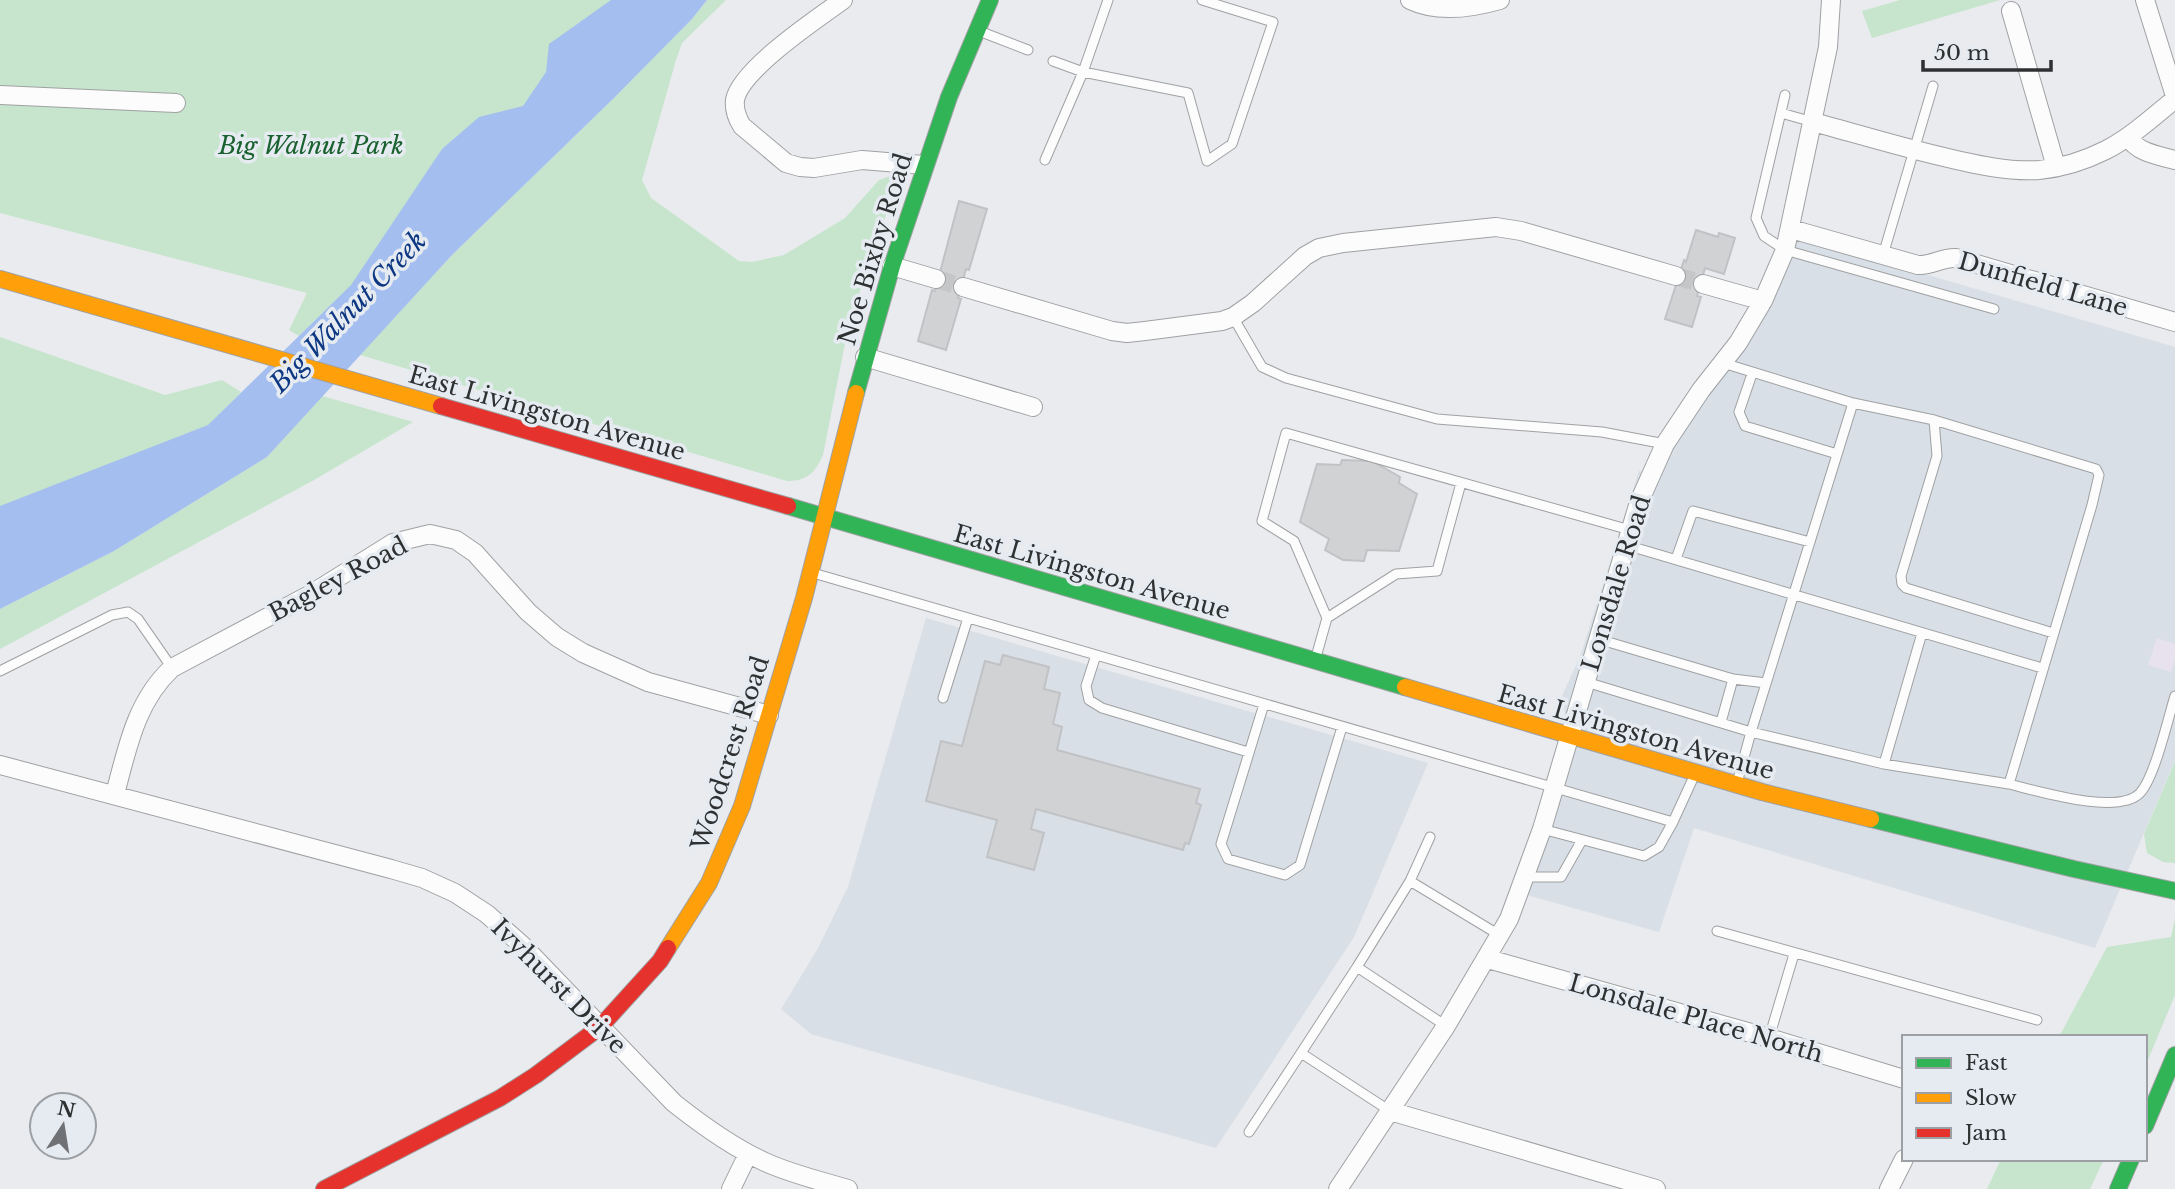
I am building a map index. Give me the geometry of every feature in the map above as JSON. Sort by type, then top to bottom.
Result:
[{"type":"main road","name":"Noe Bixby Road","points":[[825,518],[865,357],[892,266],[949,97],[990,0]]},
{"type":"main road","name":"East Livingston Avenue","points":[[0,279],[441,405],[1737,785],[1917,831],[2170,890]]},
{"type":"main road","name":"Woodcrest Road","points":[[324,1189],[499,1098],[536,1075],[600,1027],[660,961],[709,883],[742,806],[825,518]]},
{"type":"main road","points":[[2147,1121],[2175,1055]]},
{"type":"main road","points":[[2118,1189],[2130,1161]]},
{"type":"street","points":[[843,0],[801,30],[754,70],[737,93],[735,102],[738,118],[742,125],[786,163],[800,167],[814,169],[862,160],[925,165]]},
{"type":"street","points":[[1410,0],[1419,4],[1449,8],[1480,6],[1500,0]]},
{"type":"street","name":"Lonsdale Road","points":[[1338,1189],[1446,1026],[1509,919],[1542,829],[1639,502],[1665,443],[1738,343],[1763,301],[1786,250],[1828,47],[1831,0]]},
{"type":"street","points":[[1813,122],[1915,150],[2011,170],[2056,167],[2104,151],[2128,137],[2175,97],[2145,0]]},
{"type":"street","points":[[2011,10],[2056,167]]},
{"type":"street","points":[[0,95],[176,103]]},
{"type":"street","points":[[2128,137],[2134,147],[2144,152],[2175,160]]},
{"type":"street","points":[[963,287],[1112,331],[1126,333],[1205,325],[1233,317],[1253,303],[1305,256],[1319,248],[1496,227],[1676,276]]},
{"type":"street","name":"Dunfield Lane","points":[[1791,229],[1928,266],[1946,257],[1956,258],[2175,322]]},
{"type":"street","points":[[892,266],[936,279]]},
{"type":"street","points":[[1703,284],[1763,301]]},
{"type":"street","points":[[865,357],[1033,407]]},
{"type":"street","name":"Bagley Road","points":[[115,794],[142,708],[161,678],[172,668],[313,593],[393,543],[430,534],[456,540],[475,553],[528,612],[557,637],[583,653],[648,682],[769,715]]},
{"type":"street","name":"Ivyhurst Drive","points":[[0,765],[401,872],[455,893],[487,914],[523,946],[674,1103],[720,1138],[748,1154],[803,1176],[848,1189]]},
{"type":"street","name":"Lonsdale Place North","points":[[1488,958],[1902,1078]]},
{"type":"street","points":[[1390,1111],[1656,1189]]},
{"type":"street","points":[[731,1189],[748,1154]]},
{"type":"street","points":[[1889,1189],[1903,1161]]},
{"type":"lane","points":[[1045,159],[1083,72],[1108,0]]},
{"type":"lane","points":[[1053,61],[1083,72],[1188,93],[1207,162],[1232,144],[1273,22],[1202,0]]},
{"type":"lane","points":[[977,30],[1028,50]]},
{"type":"lane","points":[[1883,255],[1933,86]]},
{"type":"lane","points":[[1785,96],[1756,218],[1764,236],[1786,250],[1994,309]]},
{"type":"lane","points":[[1781,114],[1813,122]]},
{"type":"lane","points":[[1233,317],[1262,367],[1286,377],[1437,419],[1602,432],[1665,443]]},
{"type":"lane","points":[[1723,363],[1853,403],[1934,420],[2092,466],[2098,471],[2099,481],[2009,784]]},
{"type":"lane","points":[[1752,374],[1739,412],[1745,426],[1837,454]]},
{"type":"lane","points":[[1737,785],[1853,403]]},
{"type":"lane","points":[[1934,420],[1937,456],[1901,576],[1902,584],[1906,588],[2053,633]]},
{"type":"lane","points":[[1315,662],[1326,618],[1294,541],[1262,521],[1286,433],[1461,483],[1628,538],[1676,559],[2042,668]]},
{"type":"lane","points":[[1326,618],[1396,574],[1437,571],[1461,483]]},
{"type":"lane","points":[[1676,559],[1693,511],[1810,542]]},
{"type":"lane","points":[[811,572],[1673,822]]},
{"type":"lane","points":[[0,671],[112,615],[128,612],[138,619],[172,668]]},
{"type":"lane","points":[[943,698],[968,618]]},
{"type":"lane","points":[[1884,764],[1923,633]]},
{"type":"lane","points":[[1598,639],[1733,679],[1766,683]]},
{"type":"lane","points":[[1096,655],[1086,686],[1089,700],[1102,708],[1248,752]]},
{"type":"lane","points":[[1721,722],[1733,679]]},
{"type":"lane","points":[[1586,682],[1751,732],[1884,764],[2009,784],[2104,803],[2131,800],[2142,791],[2150,775],[2175,696]]},
{"type":"lane","points":[[1264,704],[1221,844],[1228,859],[1285,875],[1300,865],[1342,727]]},
{"type":"lane","points":[[1542,829],[1644,856],[1659,848],[1696,772]]},
{"type":"lane","points":[[1250,1132],[1410,881],[1430,836]]},
{"type":"lane","points":[[1525,877],[1562,877],[1582,840]]},
{"type":"lane","points":[[1410,881],[1500,936]]},
{"type":"lane","points":[[1717,931],[2037,1020]]},
{"type":"lane","points":[[1769,1038],[1794,954]]},
{"type":"lane","points":[[1357,967],[1446,1026]]},
{"type":"lane","points":[[1301,1053],[1390,1111]]},
{"type":"shaded area","points":[[1791,235],[2175,347],[2175,760],[2095,948],[1694,828],[1659,932],[1523,894],[1569,740],[1562,696],[1581,654],[1639,471],[1652,472],[1770,286]]},
{"type":"shaded area","points":[[926,618],[1428,763],[1354,937],[1216,1148],[811,1034],[781,1009],[817,950],[848,887]]},
{"type":"shaded area","points":[[2157,638],[2175,644],[2175,660],[2171,672],[2148,665]]},
{"type":"green space","name":"Big Walnut Park","points":[[0,0],[639,0],[385,282],[336,300],[299,336],[289,330],[307,293],[0,213]]},
{"type":"green space","points":[[707,0],[726,0],[682,43],[642,180],[651,198],[739,261],[752,262],[784,255],[845,218],[879,180],[890,176],[897,183],[849,323],[823,455],[817,467],[805,478],[787,481],[360,355],[452,255],[614,98],[692,19]]},
{"type":"green space","points":[[1900,0],[2000,0],[1872,38],[1862,11]]},
{"type":"green space","points":[[0,337],[165,395],[222,380],[241,392],[220,414],[239,421],[0,553]]},
{"type":"green space","points":[[322,396],[413,422],[314,480],[0,649],[0,609],[114,551],[267,457]]},
{"type":"green space","points":[[2175,761],[2175,863],[2163,862],[2147,853],[2144,834]]},
{"type":"green space","points":[[2175,918],[2175,995],[2147,1062],[2147,1035],[2060,1035],[2107,947],[2171,937]]},
{"type":"green space","points":[[2000,1161],[2103,1161],[2090,1189],[1987,1189]]},
{"type":"water","name":"Big Walnut Creek","points":[[611,0],[707,0],[692,19],[614,98],[452,255],[267,457],[114,551],[0,609],[0,506],[208,425],[351,285],[442,149],[479,117],[523,106],[546,72],[549,44]]},
{"type":"building","points":[[959,201],[987,209],[969,270],[966,269],[958,298],[961,299],[946,350],[918,341],[932,290],[935,291]]},
{"type":"building","points":[[1696,230],[1718,237],[1719,233],[1735,238],[1724,274],[1705,268],[1697,296],[1701,297],[1692,327],[1665,319]]},
{"type":"building","points":[[1342,460],[1372,461],[1400,477],[1399,483],[1417,494],[1399,551],[1367,550],[1364,561],[1343,560],[1325,550],[1329,539],[1300,522],[1317,464],[1340,465]]},
{"type":"building","points":[[1003,655],[1049,667],[1044,689],[1060,693],[1053,724],[1062,727],[1057,750],[1200,789],[1196,803],[1201,805],[1189,844],[1185,843],[1183,850],[1036,809],[1031,829],[1044,833],[1034,870],[987,857],[997,820],[926,801],[941,741],[962,746],[985,661],[1000,665]]},
{"type":"tunnel","points":[[1676,276],[1703,284]]},
{"type":"tunnel","points":[[936,279],[963,287]]},
{"type":"traffic: fast","points":[[856,393],[892,266],[949,97],[990,0]]},
{"type":"traffic: fast","points":[[788,506],[1405,687]]},
{"type":"traffic: fast","points":[[1871,819],[2175,891]]},
{"type":"traffic: fast","points":[[2147,1121],[2175,1055]]},
{"type":"traffic: fast","points":[[2118,1189],[2130,1161]]},
{"type":"traffic: slow","points":[[0,279],[441,406]]},
{"type":"traffic: slow","points":[[668,948],[709,883],[742,806],[804,598],[856,393]]},
{"type":"traffic: slow","points":[[1405,687],[1762,792],[1871,819]]},
{"type":"traffic: jam","points":[[441,406],[788,506]]},
{"type":"traffic: jam","points":[[324,1189],[500,1098],[536,1075],[600,1027],[660,961],[668,948]]}]
